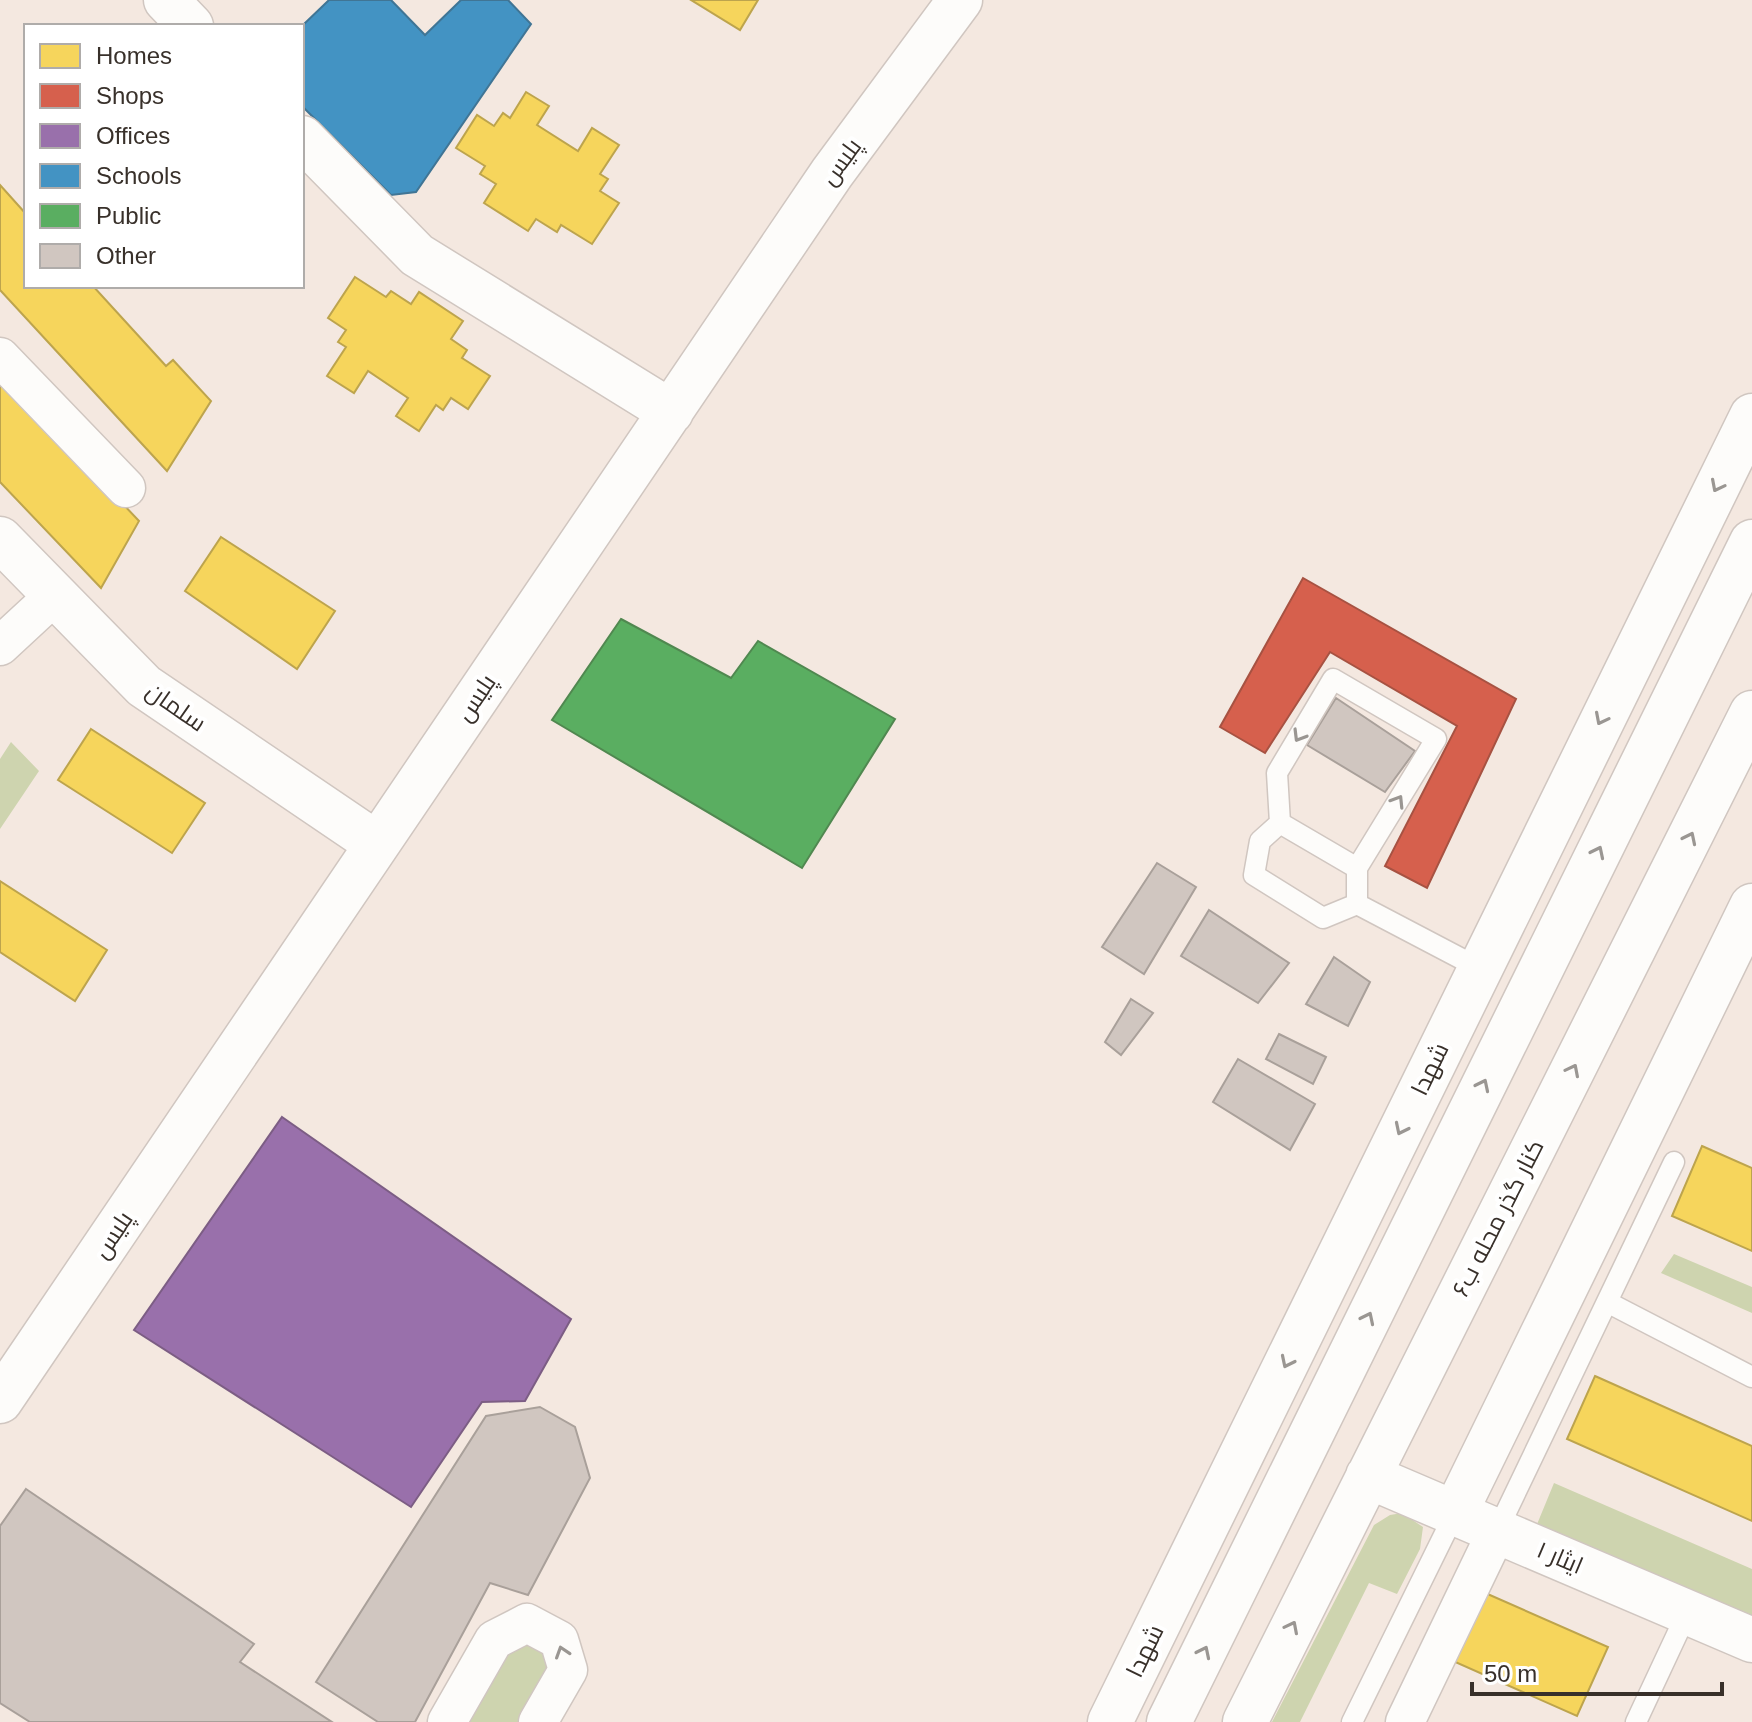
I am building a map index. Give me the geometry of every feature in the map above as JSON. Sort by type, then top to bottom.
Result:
[{"type":"street","points":[[166,0],[189,24]]},
{"type":"street","name":"پلیس","points":[[0,1401],[832,173],[960,0]]},
{"type":"street","points":[[304,140],[417,255],[671,412]]},
{"type":"street","points":[[0,357],[126,488]]},
{"type":"street","name":"شهدا","points":[[1110,1722],[1580,760],[1752,416]]},
{"type":"street","points":[[1169,1722],[1752,542]]},
{"type":"street","name":"سلمان","points":[[3,548],[144,686],[377,844]]},
{"type":"street","points":[[0,646],[54,596]]},
{"type":"street","name":"کنار گذر محله ب۶","points":[[1245,1722],[1752,713]]},
{"type":"street","points":[[1580,760],[1631,787]]},
{"type":"street","points":[[1455,1513],[1752,906]]},
{"type":"street","name":"ایثار ۱","points":[[1368,1476],[1752,1640]]},
{"type":"street","points":[[1405,1722],[1497,1531]]},
{"type":"street","points":[[447,1722],[494,1640],[527,1623],[559,1640],[568,1670],[538,1722]]},
{"type":"lane","points":[[1280,823],[1277,773],[1333,679],[1436,739],[1357,868],[1357,904]]},
{"type":"lane","points":[[1280,823],[1260,841],[1254,875],[1323,918],[1357,904]]},
{"type":"lane","points":[[1280,823],[1357,868]]},
{"type":"lane","points":[[1357,904],[1479,968]]},
{"type":"lane","points":[[1497,1531],[1674,1162]]},
{"type":"lane","points":[[1607,1302],[1752,1377]]},
{"type":"lane","points":[[1352,1722],[1455,1513]]},
{"type":"lane","points":[[1636,1722],[1687,1613]]},
{"type":"green space","points":[[11,742],[39,771],[0,829],[0,759]]},
{"type":"green space","points":[[1674,1254],[1752,1287],[1752,1313],[1661,1273]]},
{"type":"green space","points":[[1554,1483],[1752,1569],[1752,1626],[1533,1534]]},
{"type":"green space","points":[[1402,1513],[1423,1527],[1420,1549],[1397,1594],[1369,1583],[1300,1722],[1272,1722],[1374,1525],[1390,1515]]},
{"type":"green space","points":[[532,1638],[552,1656],[526,1722],[455,1722],[488,1663]]},
{"type":"building: Homes","points":[[691,0],[758,0],[740,30]]},
{"type":"building: Homes","points":[[526,92],[549,106],[537,125],[578,151],[592,128],[619,145],[600,174],[608,179],[600,191],[619,203],[592,244],[561,225],[557,232],[536,219],[528,231],[484,203],[496,184],[480,174],[485,166],[456,148],[477,115],[494,126],[503,113],[510,118]]},
{"type":"building: Homes","points":[[0,185],[24,212],[24,288],[95,288],[166,366],[173,360],[211,401],[167,471],[0,290]]},
{"type":"building: Homes","points":[[355,277],[386,297],[391,291],[411,304],[419,292],[463,321],[451,339],[467,350],[462,358],[490,376],[468,409],[451,398],[443,410],[436,405],[419,431],[396,416],[408,398],[368,371],[354,393],[327,376],[346,347],[338,342],[346,330],[328,318]]},
{"type":"building: Homes","points":[[0,374],[139,521],[101,588],[0,482]]},
{"type":"building: Homes","points":[[221,537],[335,611],[297,669],[185,591]]},
{"type":"building: Homes","points":[[91,729],[205,803],[172,853],[58,780]]},
{"type":"building: Homes","points":[[0,881],[107,950],[75,1001],[0,952]]},
{"type":"building: Homes","points":[[1702,1146],[1752,1168],[1752,1251],[1672,1216]]},
{"type":"building: Homes","points":[[1595,1376],[1752,1446],[1752,1521],[1567,1439]]},
{"type":"building: Homes","points":[[1483,1592],[1608,1647],[1577,1716],[1453,1661]]},
{"type":"building: Shops","points":[[1303,578],[1516,699],[1427,888],[1385,866],[1457,726],[1330,652],[1265,753],[1220,727]]},
{"type":"building: Offices","points":[[282,1117],[571,1319],[525,1401],[482,1402],[411,1507],[134,1330]]},
{"type":"building: Schools","points":[[329,0],[391,0],[425,35],[461,0],[508,0],[531,24],[416,192],[391,195],[304,108],[304,24]]},
{"type":"building: Public","points":[[621,619],[731,678],[758,641],[895,719],[802,868],[552,720]]},
{"type":"building: Other","points":[[1336,698],[1415,751],[1385,792],[1307,745]]},
{"type":"building: Other","points":[[1157,863],[1196,887],[1144,974],[1102,947]]},
{"type":"building: Other","points":[[1209,910],[1289,963],[1258,1003],[1181,956]]},
{"type":"building: Other","points":[[1334,957],[1370,982],[1348,1026],[1306,1004]]},
{"type":"building: Other","points":[[1131,999],[1153,1013],[1121,1055],[1105,1042]]},
{"type":"building: Other","points":[[1279,1034],[1326,1057],[1313,1084],[1266,1059]]},
{"type":"building: Other","points":[[1238,1059],[1315,1104],[1290,1150],[1213,1102]]},
{"type":"building: Other","points":[[540,1407],[575,1427],[590,1478],[528,1595],[490,1583],[415,1722],[378,1722],[316,1682],[486,1416]]},
{"type":"building: Other","points":[[26,1489],[254,1644],[240,1662],[332,1722],[30,1722],[0,1703],[0,1526]]}]
